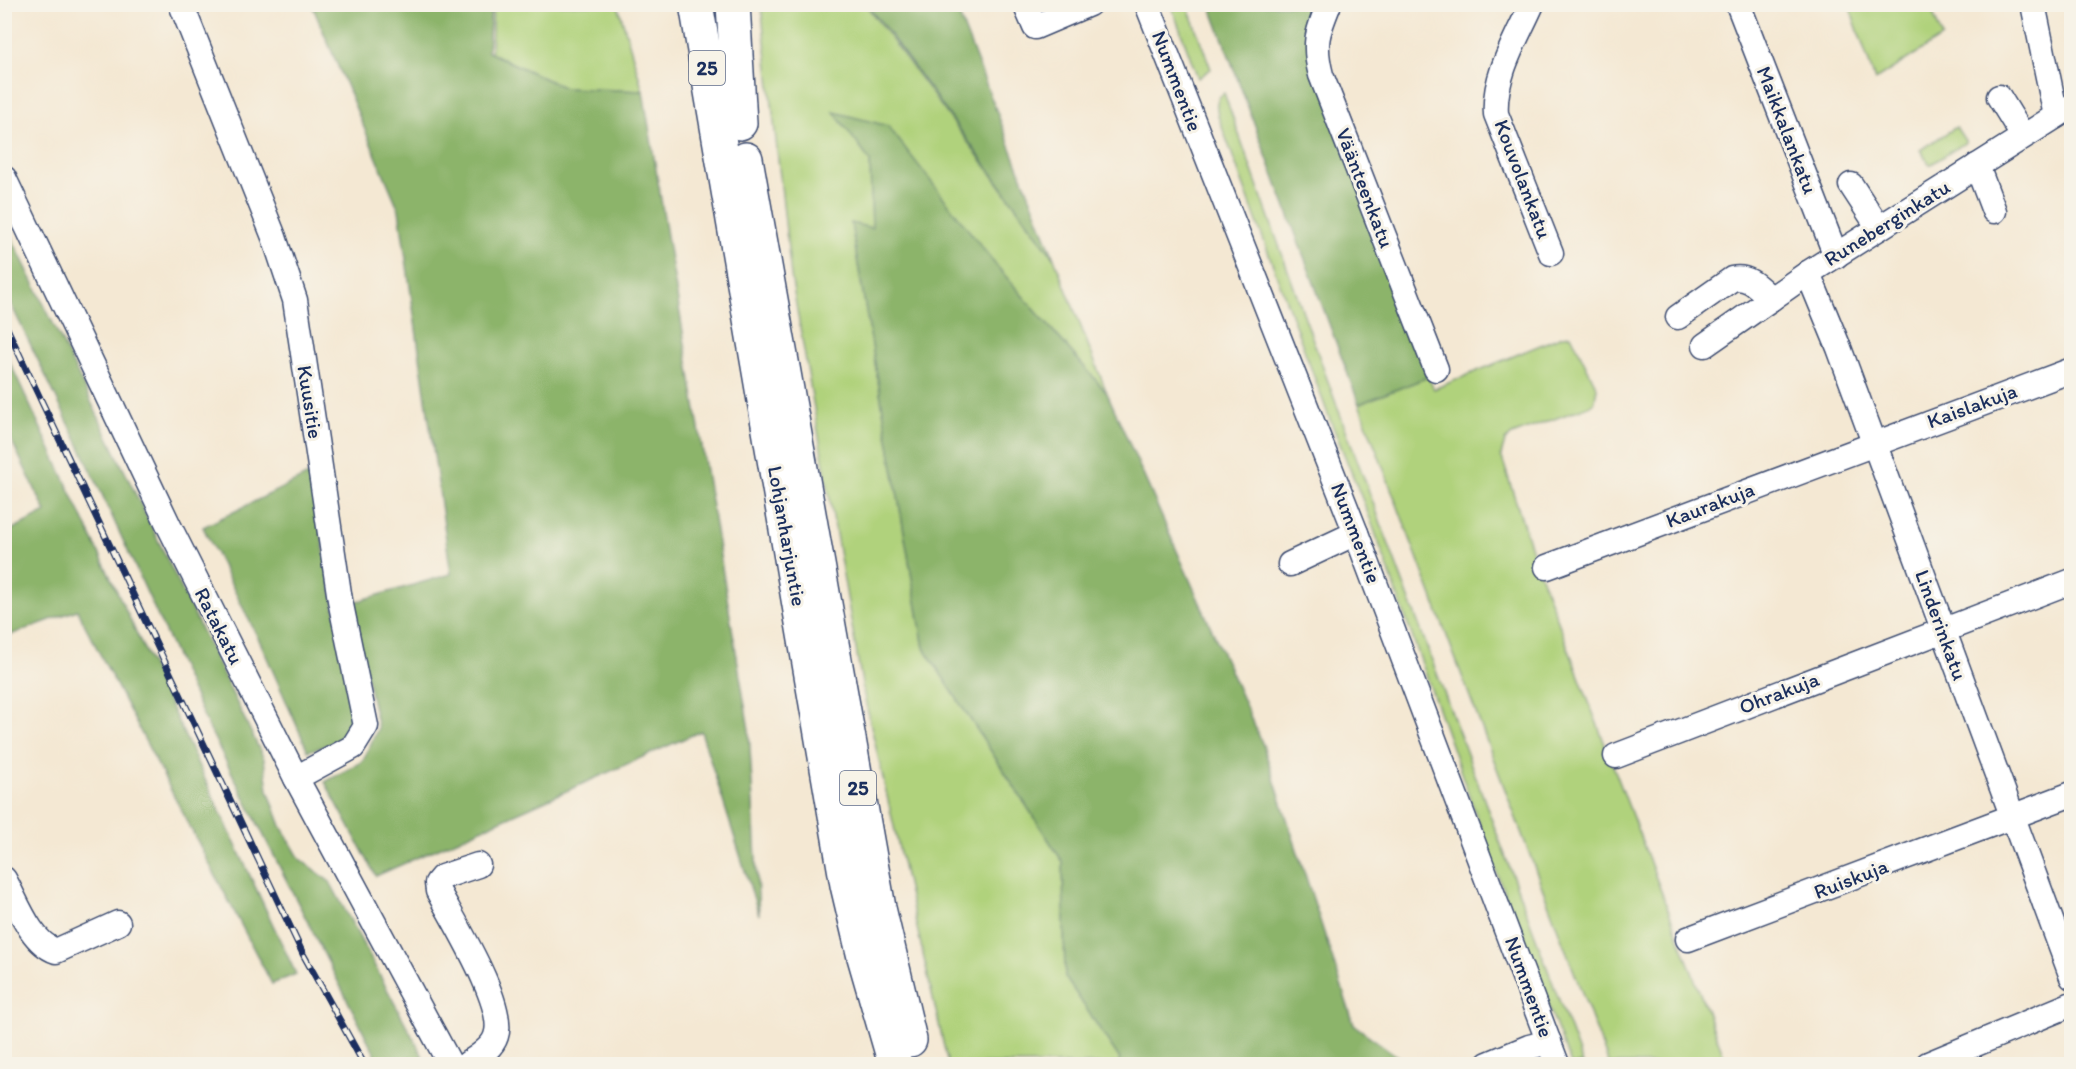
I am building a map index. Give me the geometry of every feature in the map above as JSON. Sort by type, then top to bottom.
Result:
[{"type":"highway","points":[[681,4],[729,127]]},
{"type":"highway","name":"Lohjanharjuntie","points":[[696,4],[729,127],[879,908],[917,1065]]},
{"type":"highway","name":"Lohjanharjuntie","points":[[719,4],[729,127],[845,873],[864,957],[895,1065]]},
{"type":"highway","points":[[729,127],[733,4]]},
{"type":"highway","points":[[864,957],[865,1016],[878,1065]]},
{"type":"street","name":"Kuusitie","points":[[182,4],[274,237],[295,300],[340,600],[366,726],[353,747],[296,778]]},
{"type":"street","points":[[1025,4],[1035,27],[1084,6]]},
{"type":"street","name":"Nummentie","points":[[1147,4],[1356,533],[1553,1053]]},
{"type":"street","name":"Väänteenkatu","points":[[1329,4],[1317,34],[1316,54],[1321,75],[1436,369]]},
{"type":"street","name":"Kouvolankatu","points":[[1532,4],[1506,64],[1495,99],[1496,114],[1551,253]]},
{"type":"street","name":"Maikkalankatu","points":[[1738,4],[1836,256]]},
{"type":"street","points":[[2033,4],[2064,111]]},
{"type":"street","points":[[1999,97],[2023,136]]},
{"type":"street","name":"Runeberginkatu","points":[[1705,345],[1808,273],[2064,111]]},
{"type":"street","points":[[1977,166],[1994,211]]},
{"type":"street","name":"Ratakatu","points":[[4,178],[163,515],[296,778],[450,1065]]},
{"type":"street","points":[[1851,185],[1880,228]]},
{"type":"street","name":"Linderinkatu","points":[[1808,273],[1839,348],[2072,977]]},
{"type":"street","points":[[1678,316],[1732,279],[1740,277],[1749,280],[1771,299]]},
{"type":"street","name":"Kaislakuja","points":[[1873,442],[2072,370]]},
{"type":"street","name":"Kaurakuja","points":[[1547,567],[1873,442]]},
{"type":"street","points":[[1290,564],[1356,533]]},
{"type":"street","name":"Ohrakuja","points":[[1616,756],[2072,581]]},
{"type":"street","name":"Ruiskuja","points":[[1688,939],[2072,794]]},
{"type":"street","points":[[467,1065],[492,1045],[497,1034],[497,1011],[488,987],[438,891],[437,883],[442,877],[478,865]]},
{"type":"street","points":[[4,879],[38,940],[46,948],[56,951],[118,923]]},
{"type":"street","points":[[1928,1065],[2072,1004]]},
{"type":"street","points":[[1488,1065],[1553,1053]]},
{"type":"green space","points":[[312,5],[491,5],[488,52],[565,88],[643,91],[749,730],[759,915],[701,731],[376,876],[325,782],[363,761],[378,728],[351,603],[451,574],[399,210]]},
{"type":"green space","points":[[493,5],[618,5],[643,91],[565,88],[491,53]]},
{"type":"green space","points":[[761,5],[866,5],[1054,258],[1107,393],[995,264],[835,113],[870,161],[872,228],[851,224],[924,648],[1063,862],[1065,977],[1120,1059],[1118,1064],[948,1064],[864,695],[791,276]]},
{"type":"green space","points":[[866,5],[955,5],[1054,258],[880,21]]},
{"type":"green space","points":[[1171,5],[1187,5],[1211,69],[1198,78]]},
{"type":"green space","points":[[1210,5],[1319,5],[1311,27],[1428,377],[1359,404]]},
{"type":"green space","points":[[1849,5],[1930,5],[1942,37],[1875,80]]},
{"type":"green space","points":[[1224,93],[1334,398],[1583,1064],[1571,1064],[1499,879],[1371,521],[1329,417],[1218,116],[1217,103]]},
{"type":"green space","points":[[834,112],[888,126],[995,264],[1107,393],[1263,745],[1354,1025],[1408,1064],[1118,1064],[1120,1059],[1065,977],[1063,862],[924,648],[851,223],[872,228],[870,161]]},
{"type":"green space","points":[[1956,127],[1966,142],[1930,165],[1920,150]]},
{"type":"green space","points":[[4,222],[264,759],[268,790],[281,826],[300,859],[330,882],[427,1064],[380,1064],[209,728],[84,455],[5,292]]},
{"type":"green space","points":[[1571,335],[1597,388],[1594,404],[1512,435],[1505,441],[1501,455],[1535,561],[1727,1064],[1609,1064],[1359,404],[1428,377],[1434,389],[1562,336]]},
{"type":"green space","points":[[5,352],[296,974],[272,984],[77,610],[5,637],[5,533],[46,512],[5,427]]},
{"type":"green space","points":[[310,474],[353,706],[348,726],[340,738],[335,742],[308,751],[261,644],[203,527]]},
{"type":"railway","points":[[4,322],[303,954],[364,1064]]}]
